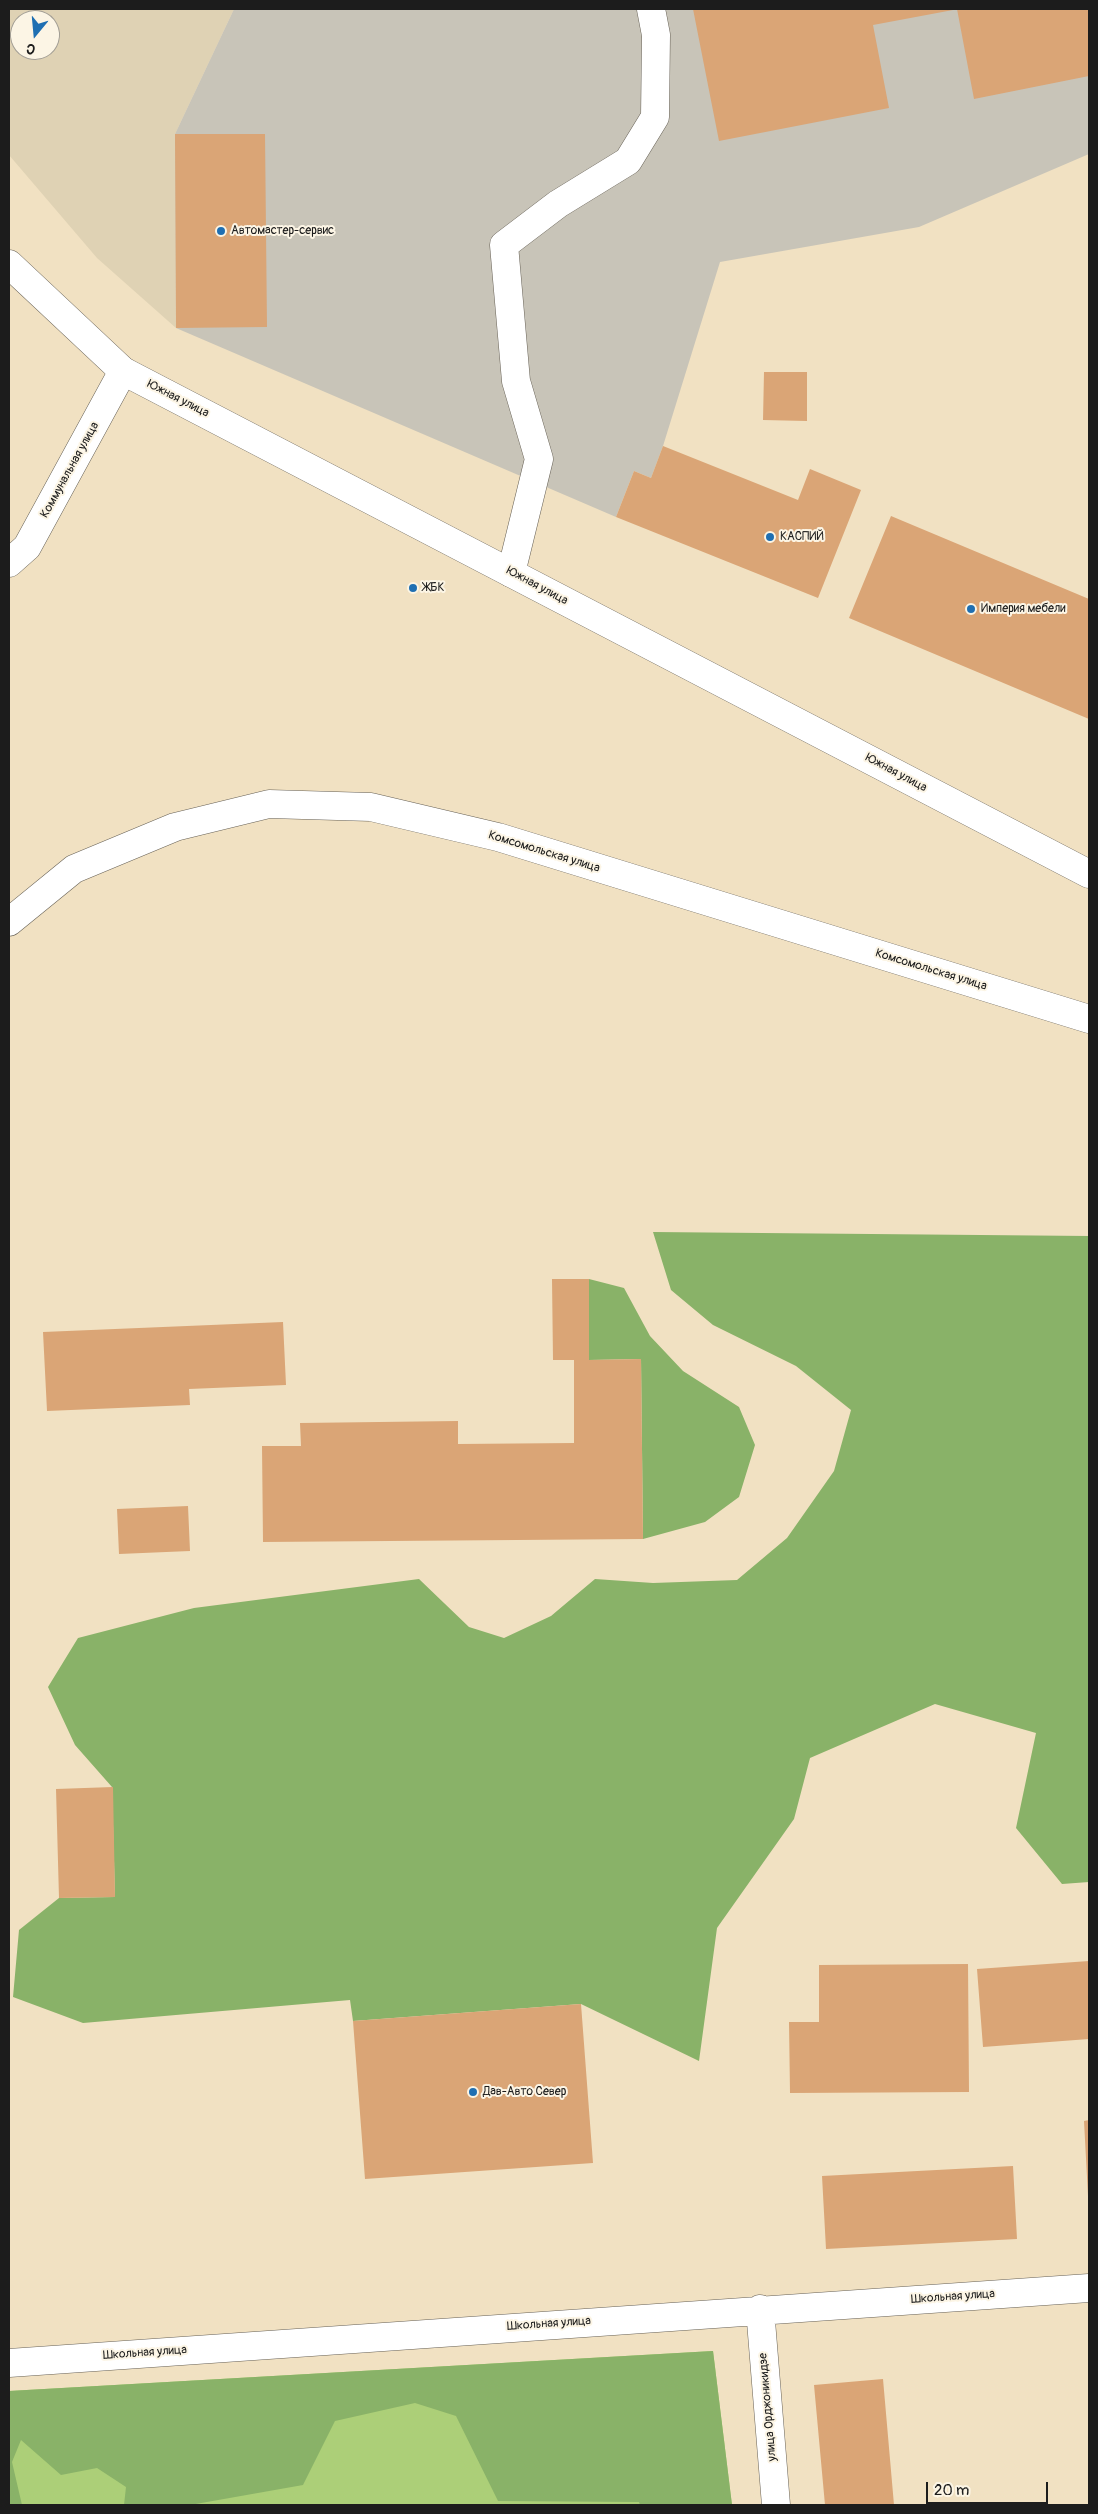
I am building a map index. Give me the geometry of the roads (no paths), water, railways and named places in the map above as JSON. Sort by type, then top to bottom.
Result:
[{"type":"main road","points":[[511,573],[539,459],[516,382],[504,245],[558,204],[628,161],[656,117],[656,35],[651,9]]},
{"type":"main road","name":"Южная улица","points":[[9,264],[123,371],[1089,874]]},
{"type":"main road","name":"Коммунальная улица","points":[[9,563],[28,547],[123,371]]},
{"type":"main road","name":"Комсомольская улица","points":[[9,922],[74,869],[175,827],[269,804],[371,807],[498,838],[1089,1019]]},
{"type":"main road","name":"Школьная улица","points":[[9,2363],[760,2309],[1089,2288]]},
{"type":"main road","name":"улица Орджоникидзе","points":[[760,2309],[776,2505]]},
{"type":"place","name":"Автомастер-сервис","points":[[221,231]]},
{"type":"place","name":"КАСПИЙ","points":[[770,537]]},
{"type":"place","name":"ЖБК","points":[[413,588]]},
{"type":"place","name":"Империя мебели","points":[[971,609]]},
{"type":"place","name":"Дав-Авто Север","points":[[473,2092]]}]
